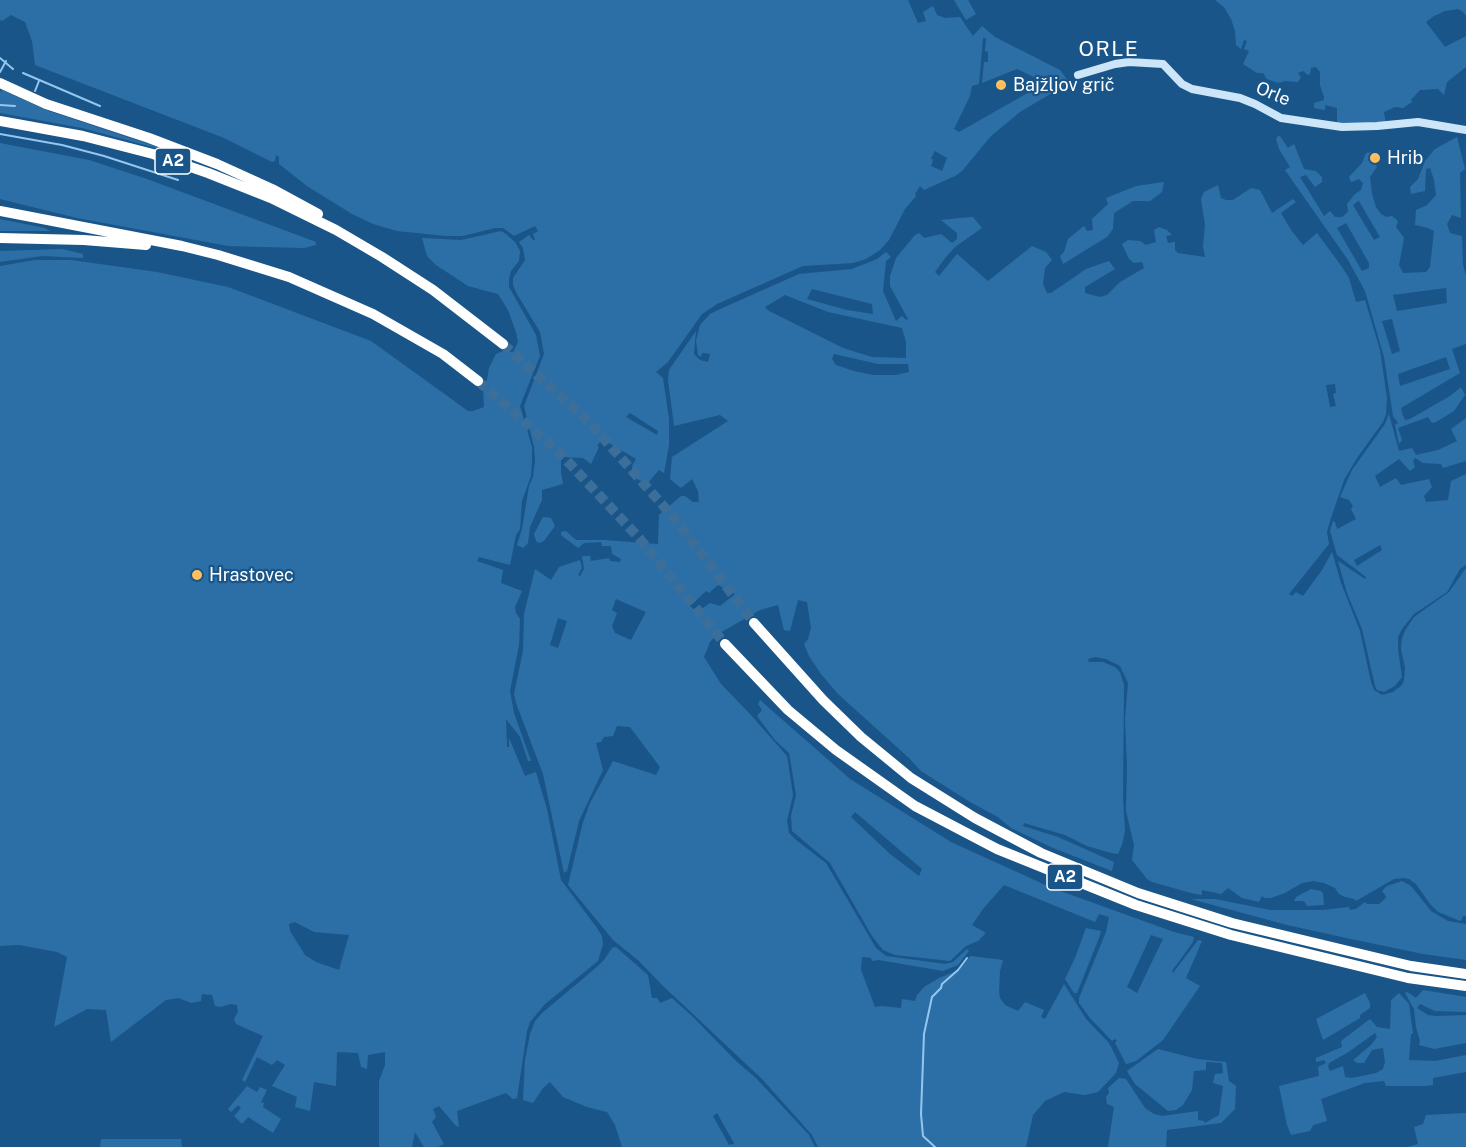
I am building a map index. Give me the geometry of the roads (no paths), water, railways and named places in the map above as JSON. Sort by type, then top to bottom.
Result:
[{"type":"highway","points":[[0,82],[46,104],[157,141],[239,173],[306,206],[336,230]]},
{"type":"highway","name":"A2","points":[[0,121],[83,136],[153,154],[238,184],[336,230],[433,290],[503,344]]},
{"type":"highway","points":[[0,211],[218,255],[288,278],[373,314],[443,354],[478,381]]},
{"type":"highway","points":[[0,237],[115,242],[198,255],[218,255]]},
{"type":"highway","name":"A2","points":[[754,623],[823,700],[861,737],[911,778],[975,818],[1041,853],[1138,893],[1233,923],[1411,966],[1466,974]]},
{"type":"highway","name":"A2","points":[[725,644],[788,710],[836,750],[915,806],[997,849],[1136,904],[1231,935],[1408,978],[1466,986]]},
{"type":"street","name":"Orle","points":[[1078,75],[1129,62],[1163,64],[1182,84],[1192,89],[1240,98],[1281,118],[1342,127],[1418,122],[1466,130]]},
{"type":"waterway","points":[[0,58],[13,69]]},
{"type":"waterway","points":[[0,72],[6,61]]},
{"type":"waterway","points":[[23,73],[100,106]]},
{"type":"waterway","points":[[35,91],[39,81]]},
{"type":"waterway","points":[[0,105],[15,106]]},
{"type":"waterway","points":[[0,134],[62,145],[178,180]]},
{"type":"waterway","points":[[935,1147],[923,1136],[921,1114],[924,1034],[932,997],[967,958]]},
{"type":"tunnel","points":[[503,344],[590,423],[675,519],[754,623]]},
{"type":"tunnel","points":[[478,381],[558,451],[639,538],[725,644]]},
{"type":"place","name":"Bajžljov grič","points":[[1001,85]]},
{"type":"place","name":"Hrib","points":[[1375,158]]},
{"type":"place","name":"Hrastovec","points":[[197,575]]},
{"type":"district","name":"ORLE","points":[[1109,50]]}]
